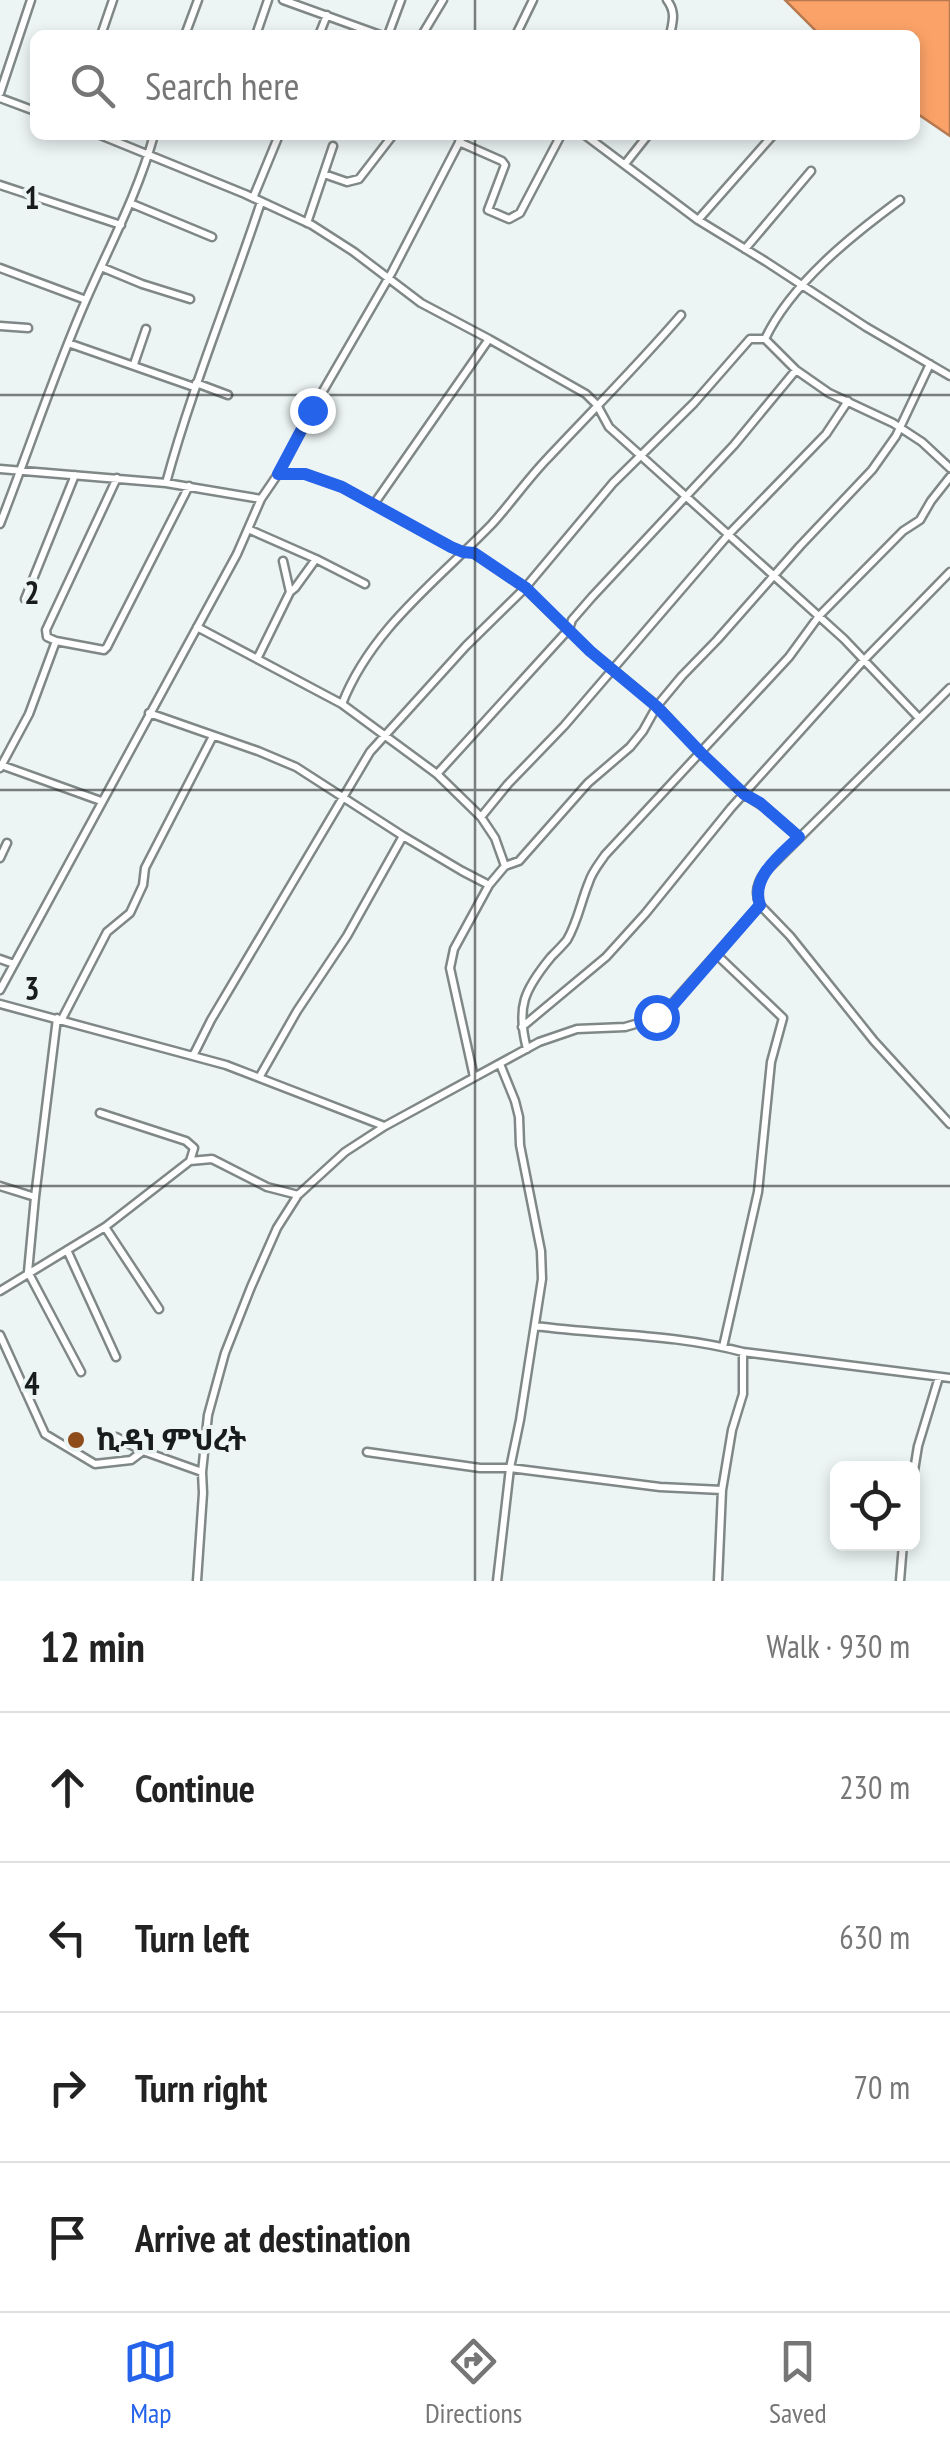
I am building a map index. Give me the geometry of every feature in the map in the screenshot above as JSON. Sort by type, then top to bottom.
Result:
[{"type":"street","points":[[30,109],[0,96],[31,0]]},
{"type":"street","points":[[104,30],[114,0]]},
{"type":"street","points":[[188,30],[198,0]]},
{"type":"street","points":[[258,30],[268,0]]},
{"type":"street","points":[[283,0],[367,30]]},
{"type":"street","points":[[390,30],[401,0]]},
{"type":"street","points":[[425,30],[442,0]]},
{"type":"street","points":[[518,30],[533,0]]},
{"type":"street","points":[[666,0],[673,8],[671,30]]},
{"type":"street","points":[[320,30],[327,15]]},
{"type":"street","points":[[112,140],[308,223],[354,252],[420,303],[586,394],[609,426],[819,616],[919,718]]},
{"type":"street","points":[[0,524],[68,343],[121,225],[152,140]]},
{"type":"street","points":[[166,483],[276,140]]},
{"type":"street","points":[[324,174],[346,182],[359,179],[389,140]]},
{"type":"street","points":[[0,990],[197,627],[261,499],[388,278],[460,140]]},
{"type":"street","points":[[463,140],[505,165],[488,210],[509,218],[520,213],[558,140]]},
{"type":"street","points":[[591,140],[698,220],[950,376]]},
{"type":"street","points":[[625,164],[644,140]]},
{"type":"street","points":[[698,220],[769,140]]},
{"type":"street","points":[[308,223],[333,146]]},
{"type":"street","points":[[745,249],[811,171]]},
{"type":"street","points":[[0,185],[121,225]]},
{"type":"street","points":[[765,339],[802,284],[900,200]]},
{"type":"street","points":[[130,203],[212,237]]},
{"type":"street","points":[[101,267],[190,299]]},
{"type":"street","points":[[0,268],[86,300]]},
{"type":"street","points":[[342,704],[352,678],[372,647],[494,522],[681,315]]},
{"type":"street","points":[[0,326],[28,328]]},
{"type":"street","points":[[134,364],[146,329]]},
{"type":"street","points":[[374,504],[490,338]]},
{"type":"street","points":[[194,1056],[211,1020],[370,752],[466,646],[526,588],[583,517],[750,339],[765,339],[796,370],[830,393],[900,427],[950,468]]},
{"type":"street","points":[[68,343],[228,394]]},
{"type":"street","points":[[474,1077],[450,968],[454,949],[489,885],[505,866],[519,861],[588,783],[644,732],[656,706],[872,470],[900,427],[930,364]]},
{"type":"street","points":[[437,774],[734,445],[796,370]]},
{"type":"street","points":[[481,817],[730,534],[826,434],[848,401]]},
{"type":"street","points":[[0,468],[166,483],[261,499]]},
{"type":"street","points":[[278,474],[305,474],[342,487],[463,552],[474,553],[526,588],[611,670],[656,706],[744,794],[799,837]]},
{"type":"street","points":[[25,600],[75,475]]},
{"type":"street","points":[[117,478],[46,630],[47,638],[104,650],[107,647],[189,486]]},
{"type":"street","points":[[527,1049],[522,1028],[524,997],[566,940],[580,914],[589,879],[605,855],[789,657],[819,616],[903,530],[920,520],[950,478]]},
{"type":"street","points":[[248,529],[365,584]]},
{"type":"street","points":[[258,659],[290,592],[316,559]]},
{"type":"street","points":[[283,561],[290,592]]},
{"type":"street","points":[[522,1028],[606,957],[744,794],[864,660],[950,572]]},
{"type":"street","points":[[197,627],[342,704],[437,774],[481,817],[495,838],[505,866]]},
{"type":"street","points":[[56,641],[29,714],[0,766],[101,800]]},
{"type":"street","points":[[950,688],[799,837],[762,877],[757,890],[760,905],[790,936],[874,1041],[950,1124]]},
{"type":"street","points":[[149,713],[296,768],[489,885]]},
{"type":"street","points":[[81,1372],[28,1272],[60,1019],[107,932],[130,913],[144,885],[145,868],[213,736]]},
{"type":"street","points":[[260,1076],[297,1011],[348,936],[403,836]]},
{"type":"street","points":[[0,858],[7,843]]},
{"type":"street","points":[[197,1581],[208,1415],[225,1354],[278,1228],[298,1195],[346,1152],[385,1126],[538,1042],[577,1029],[625,1027],[656,1017],[672,1006],[760,905]]},
{"type":"street","points":[[718,955],[783,1018],[771,1062],[758,1192],[723,1347]]},
{"type":"street","points":[[0,959],[14,964]]},
{"type":"street","points":[[0,1004],[260,1076],[385,1126]]},
{"type":"street","points":[[497,1581],[510,1468],[542,1279],[519,1117],[500,1064]]},
{"type":"street","points":[[100,1113],[186,1141],[194,1148],[190,1161]]},
{"type":"street","points":[[1,1291],[104,1227],[190,1161],[212,1159],[267,1187],[298,1195]]},
{"type":"street","points":[[0,1186],[35,1196]]},
{"type":"street","points":[[104,1227],[158,1309]]},
{"type":"street","points":[[66,1250],[116,1357]]},
{"type":"street","points":[[0,1276],[1,1291]]},
{"type":"street","points":[[535,1326],[950,1378]]},
{"type":"street","points":[[0,1334],[45,1434],[95,1464],[132,1460],[144,1451]]},
{"type":"street","points":[[718,1581],[722,1490],[732,1430],[743,1394],[743,1352]]},
{"type":"street","points":[[916,1461],[939,1377]]},
{"type":"street","points":[[116,1437],[202,1472]]},
{"type":"street","points":[[368,1452],[480,1468],[722,1490]]},
{"type":"street","points":[[900,1581],[902,1551]]},
{"type":"shaded area","points":[[785,0],[950,0],[950,136],[920,115],[920,30],[815,30]]},
{"type":"place","name":"ኪዳነ ምህረት","points":[[76,1440]]},
{"type":"route","points":[[312,410],[278,474],[305,474],[342,487],[451,547],[474,553],[510,576],[611,670],[656,706],[744,794],[799,837],[762,877],[757,890],[760,905],[672,1006],[656,1017]]}]
